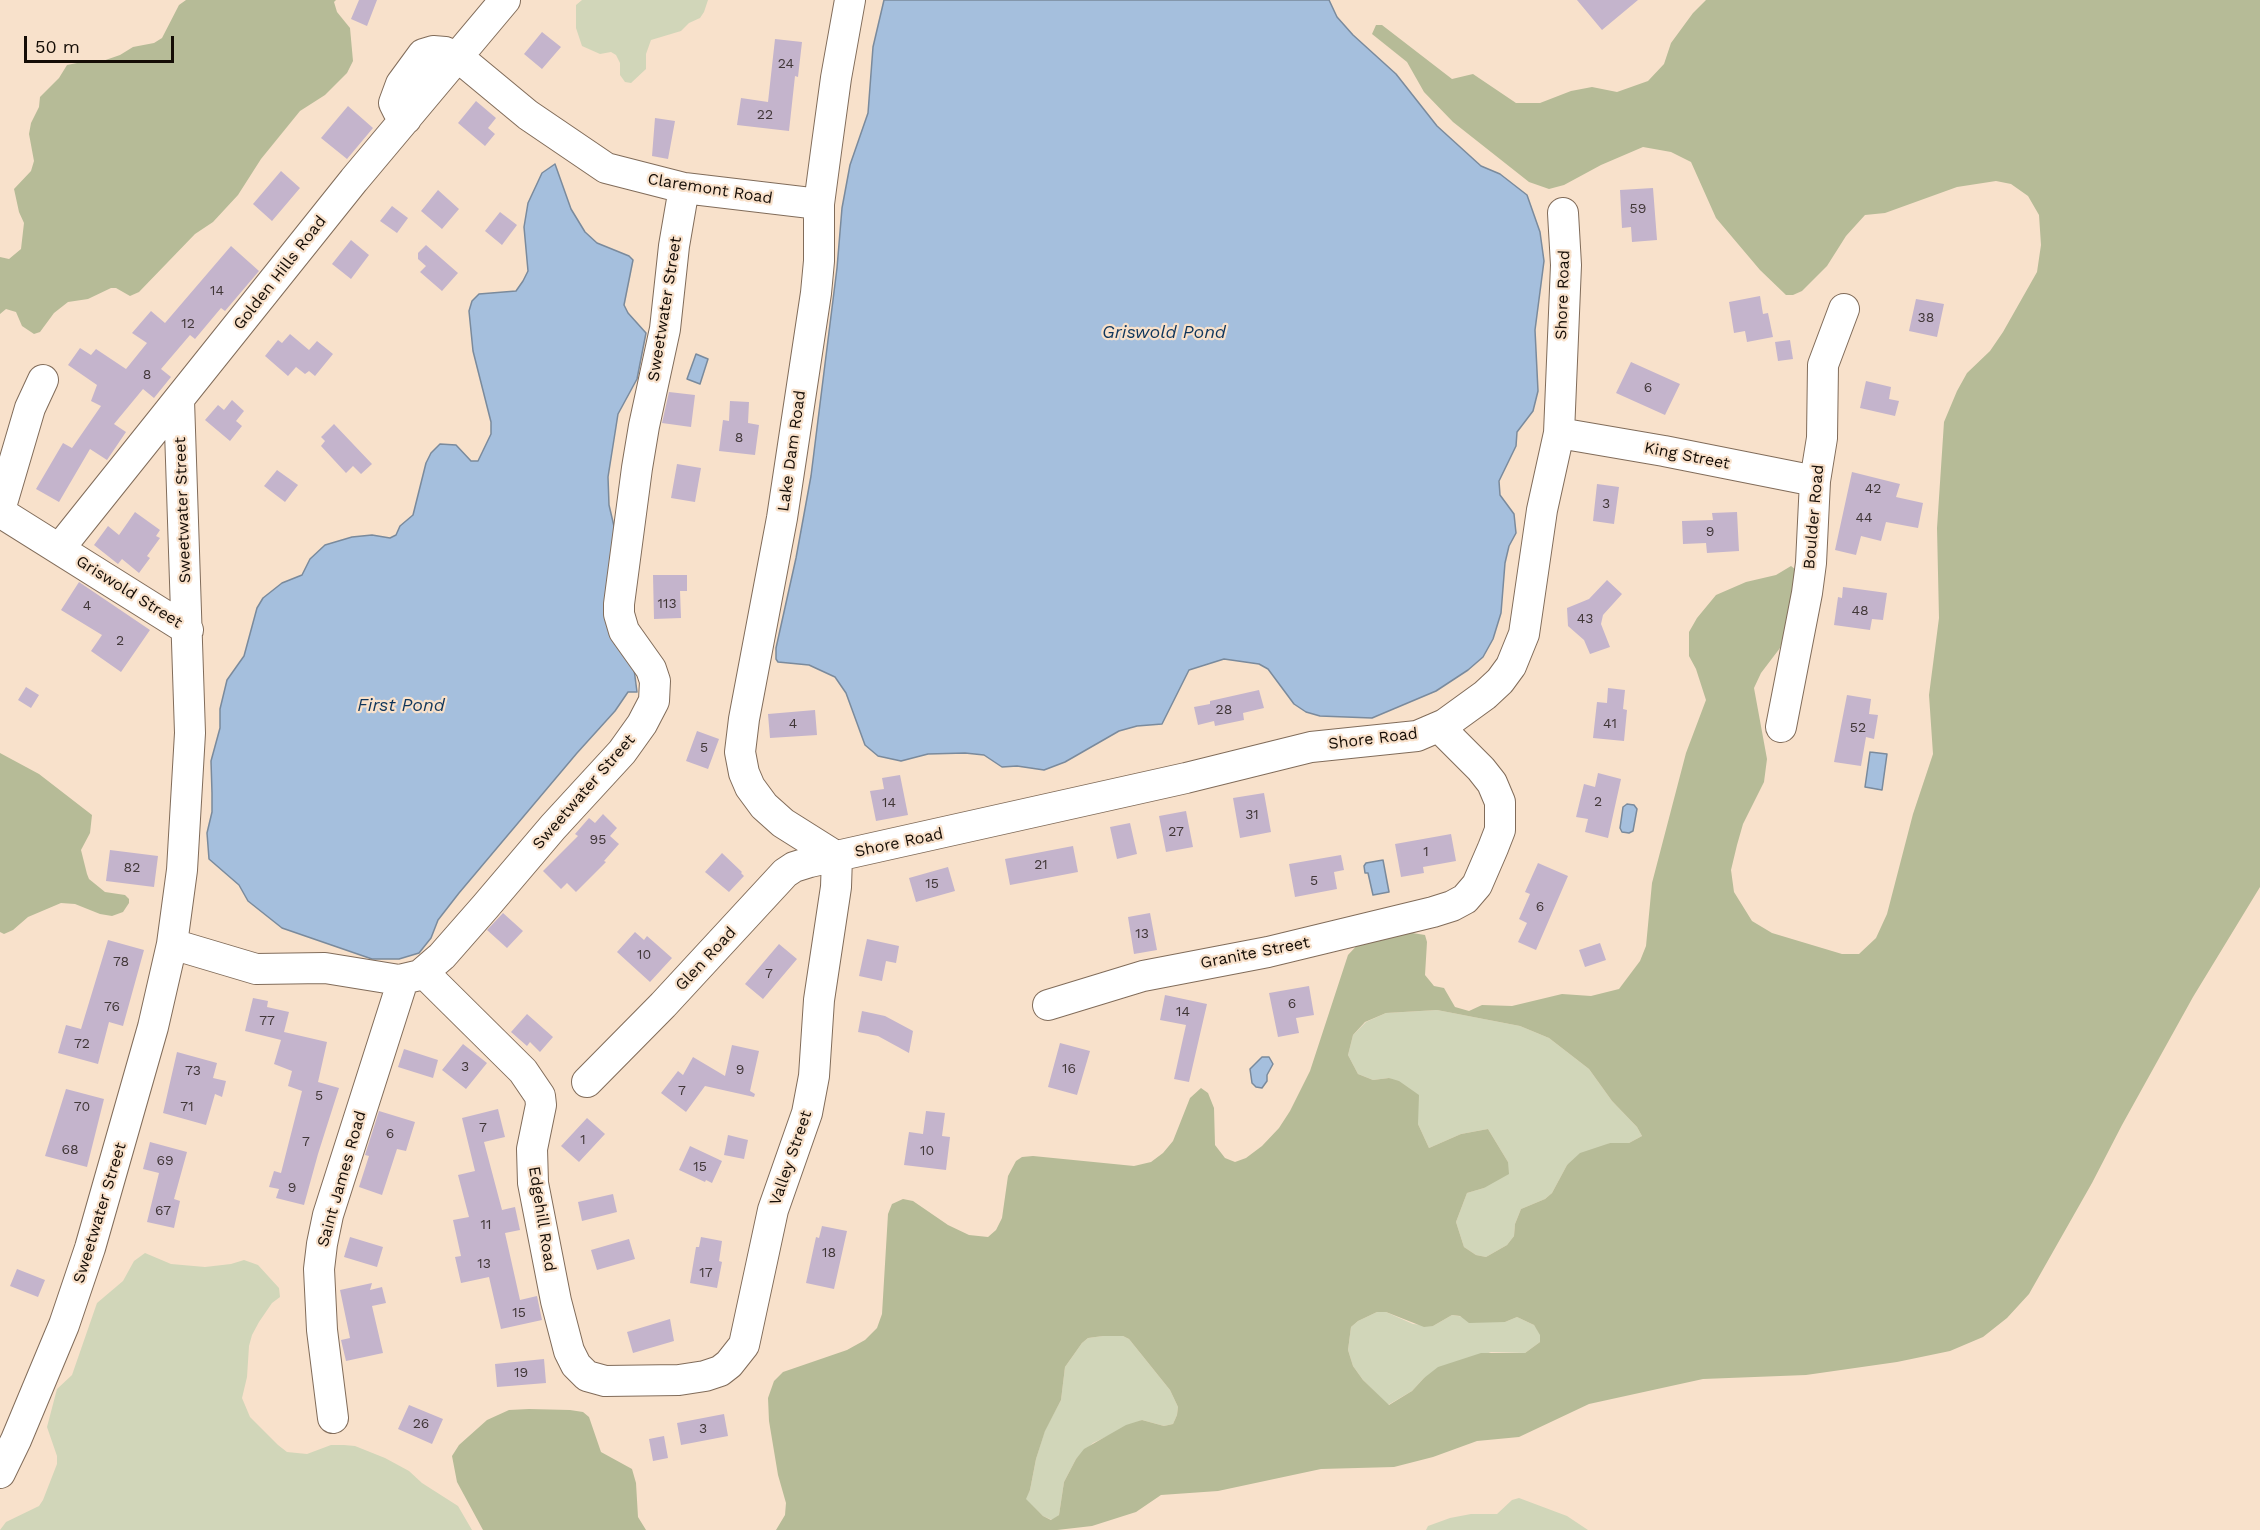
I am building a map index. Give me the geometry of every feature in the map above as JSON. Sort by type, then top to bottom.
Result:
[{"type":"street","name":"Golden Hills Road","points":[[64,552],[179,400],[354,180],[505,0]]},
{"type":"street","name":"Lake Dam Road","points":[[837,857],[783,824],[764,806],[750,787],[740,756],[744,720],[782,518],[816,293],[819,261],[819,204],[836,78],[850,0]]},
{"type":"street","name":"Claremont Road","points":[[459,57],[528,115],[595,162],[620,172],[684,188],[819,204]]},
{"type":"street","name":"Sweetwater Street","points":[[414,977],[442,956],[622,752],[642,724],[654,701],[656,692],[654,676],[624,632],[619,604],[644,426],[666,329],[674,246],[684,188]]},
{"type":"street","name":"Shore Road","points":[[837,857],[1026,815],[1311,747],[1417,736],[1439,727],[1485,695],[1507,672],[1518,653],[1524,634],[1542,510],[1559,433],[1566,265],[1563,213]]},
{"type":"street","name":"Boulder Road","points":[[1781,727],[1808,594],[1814,531],[1815,481],[1822,438],[1823,365],[1844,309]]},
{"type":"street","points":[[0,511],[30,408],[43,380]]},
{"type":"street","name":"Sweetwater Street","points":[[0,1473],[64,1325],[90,1248],[150,1037],[172,944],[182,870],[189,765],[188,630],[179,400]]},
{"type":"street","name":"King Street","points":[[1559,433],[1815,481]]},
{"type":"street","name":"Griswold Street","points":[[0,511],[188,630]]},
{"type":"street","name":"Granite Street","points":[[1048,1005],[1149,974],[1268,952],[1433,912],[1469,896],[1477,885],[1500,830],[1500,802],[1492,783],[1481,768],[1439,727]]},
{"type":"street","name":"Glen Road","points":[[587,1082],[663,1005],[785,873],[810,862],[837,857]]},
{"type":"street","name":"Valley Street","points":[[714,1373],[729,1364],[744,1345],[751,1321],[773,1210],[807,1113],[814,1076],[819,999],[832,922],[837,857]]},
{"type":"street","points":[[172,944],[256,969],[325,969],[414,977]]},
{"type":"street","name":"Edgehill Road","points":[[414,977],[523,1071],[540,1096],[541,1105],[532,1149],[533,1183],[556,1300],[569,1350],[576,1365],[587,1376],[597,1380],[615,1382],[679,1380],[714,1373]]},
{"type":"street","name":"Saint James Road","points":[[333,1418],[322,1330],[319,1269],[322,1244],[328,1215],[414,977]]},
{"type":"green space","points":[[186,0],[336,0],[334,2],[337,12],[350,28],[353,61],[347,73],[325,95],[300,111],[261,159],[238,195],[213,222],[195,234],[139,292],[130,296],[116,288],[111,288],[88,299],[68,302],[54,313],[40,332],[34,334],[22,326],[16,312],[6,309],[0,314],[0,257],[9,259],[21,249],[24,223],[14,189],[31,171],[34,161],[29,134],[31,123],[39,107],[40,97],[59,78],[67,65],[97,63],[120,55],[133,47],[154,43],[162,38],[179,5]]},
{"type":"green space","points":[[582,0],[708,0],[700,18],[689,23],[681,31],[651,40],[646,54],[646,69],[631,83],[625,82],[620,75],[620,63],[616,55],[611,52],[600,54],[582,46],[576,28],[576,5]]},
{"type":"green space","points":[[1706,0],[2260,0],[2260,887],[2193,997],[2029,1294],[2007,1318],[1983,1337],[1950,1351],[1897,1362],[1806,1375],[1703,1379],[1589,1404],[1519,1437],[1477,1441],[1433,1457],[1394,1467],[1321,1469],[1218,1491],[1161,1495],[1136,1512],[1092,1526],[1057,1530],[776,1530],[785,1515],[786,1503],[778,1475],[769,1421],[768,1398],[774,1381],[783,1372],[847,1350],[865,1340],[877,1328],[882,1314],[888,1214],[892,1204],[903,1199],[913,1201],[948,1225],[969,1235],[988,1237],[996,1230],[1002,1218],[1008,1176],[1016,1161],[1022,1157],[1033,1156],[1134,1166],[1151,1162],[1173,1141],[1190,1098],[1201,1088],[1208,1093],[1214,1108],[1215,1145],[1225,1158],[1235,1162],[1246,1158],[1262,1146],[1279,1128],[1290,1111],[1310,1071],[1348,955],[1362,940],[1400,931],[1425,935],[1427,942],[1425,975],[1434,986],[1444,988],[1455,1007],[1469,1011],[1482,1005],[1512,1006],[1562,994],[1591,996],[1619,989],[1640,961],[1646,946],[1652,883],[1686,753],[1706,700],[1696,669],[1689,656],[1689,632],[1716,595],[1746,582],[1776,575],[1791,566],[1796,570],[1792,610],[1780,648],[1761,673],[1754,688],[1767,759],[1764,782],[1743,824],[1737,845],[1731,870],[1734,892],[1752,921],[1772,933],[1842,954],[1859,954],[1876,938],[1887,914],[1913,814],[1933,754],[1929,695],[1939,618],[1937,528],[1944,422],[1967,373],[1990,351],[2037,272],[2041,245],[2039,215],[2028,196],[2011,184],[1996,181],[1957,187],[1885,213],[1865,215],[1846,236],[1827,266],[1802,291],[1786,295],[1760,270],[1716,218],[1691,162],[1671,152],[1643,147],[1601,165],[1564,185],[1549,189],[1529,182],[1453,122],[1424,92],[1407,62],[1372,34],[1376,25],[1382,25],[1452,79],[1473,74],[1516,103],[1540,103],[1571,91],[1592,87],[1617,92],[1648,81],[1664,64],[1671,43],[1693,13]],"holes":[[[1437,1010],[1520,1026],[1549,1038],[1589,1069],[1612,1101],[1637,1127],[1642,1136],[1629,1143],[1610,1143],[1580,1153],[1567,1165],[1552,1193],[1545,1199],[1521,1209],[1515,1224],[1514,1236],[1507,1245],[1486,1257],[1476,1255],[1464,1247],[1456,1222],[1467,1193],[1484,1188],[1509,1174],[1508,1162],[1488,1129],[1461,1134],[1429,1148],[1418,1124],[1419,1095],[1399,1081],[1389,1078],[1373,1080],[1358,1074],[1348,1055],[1353,1035],[1365,1022],[1386,1013]],[[1377,1312],[1386,1312],[1424,1327],[1433,1326],[1452,1315],[1460,1316],[1469,1323],[1505,1322],[1517,1317],[1534,1325],[1540,1335],[1540,1342],[1525,1353],[1481,1353],[1438,1367],[1412,1391],[1389,1405],[1363,1380],[1353,1366],[1348,1350],[1351,1327]],[[1123,1336],[1129,1339],[1170,1390],[1178,1407],[1177,1415],[1173,1424],[1164,1426],[1142,1420],[1126,1425],[1084,1449],[1064,1482],[1059,1515],[1051,1520],[1043,1516],[1026,1499],[1045,1431],[1061,1400],[1065,1367],[1088,1338]]]},
{"type":"green space","points":[[0,753],[39,774],[92,815],[90,833],[81,850],[87,874],[89,879],[105,892],[125,895],[129,899],[123,912],[112,916],[75,904],[61,903],[28,917],[13,930],[4,934],[0,932]]},
{"type":"green space","points":[[1437,1010],[1520,1026],[1549,1038],[1589,1069],[1612,1101],[1637,1127],[1642,1136],[1629,1143],[1610,1143],[1567,1165],[1552,1193],[1545,1199],[1521,1209],[1515,1224],[1514,1236],[1507,1245],[1486,1257],[1476,1255],[1464,1247],[1456,1222],[1467,1193],[1484,1188],[1508,1162],[1488,1129],[1461,1134],[1429,1148],[1418,1124],[1418,1095],[1389,1078],[1373,1080],[1358,1074],[1348,1055],[1353,1035],[1366,1022],[1386,1013]]},
{"type":"green space","points":[[145,1253],[171,1264],[205,1267],[244,1260],[258,1265],[279,1288],[280,1297],[272,1303],[259,1322],[249,1346],[247,1377],[242,1398],[250,1417],[287,1452],[307,1454],[331,1445],[344,1445],[355,1446],[385,1458],[409,1471],[422,1483],[458,1506],[472,1530],[0,1530],[6,1522],[39,1506],[43,1500],[57,1464],[57,1456],[47,1427],[57,1389],[72,1375],[97,1303],[123,1281],[134,1261]]},
{"type":"green space","points":[[1377,1312],[1386,1312],[1413,1324],[1433,1326],[1452,1315],[1494,1322],[1505,1322],[1517,1317],[1534,1325],[1541,1335],[1540,1342],[1525,1353],[1491,1352],[1424,1378],[1412,1391],[1388,1405],[1363,1380],[1353,1366],[1348,1350],[1351,1327]]},
{"type":"green space","points":[[1123,1336],[1129,1339],[1170,1390],[1178,1407],[1177,1415],[1173,1424],[1164,1426],[1142,1420],[1093,1443],[1076,1459],[1064,1482],[1059,1515],[1052,1520],[1043,1516],[1025,1499],[1030,1490],[1036,1459],[1045,1430],[1061,1400],[1065,1367],[1088,1338]]},
{"type":"green space","points":[[509,1410],[570,1410],[583,1412],[589,1417],[601,1452],[632,1469],[636,1483],[638,1517],[646,1530],[483,1530],[457,1482],[452,1456],[459,1445],[487,1420]]},
{"type":"green space","points":[[1519,1498],[1567,1516],[1588,1530],[1426,1530],[1428,1526],[1450,1518],[1471,1514],[1497,1514],[1512,1500]]},
{"type":"water","name":"Griswold Pond","points":[[884,0],[1329,0],[1337,17],[1353,35],[1396,74],[1437,126],[1481,166],[1500,174],[1527,195],[1540,232],[1544,261],[1535,330],[1538,391],[1533,411],[1517,432],[1516,446],[1499,481],[1500,495],[1514,514],[1516,533],[1509,546],[1505,563],[1501,613],[1493,639],[1483,657],[1436,691],[1372,718],[1320,716],[1306,712],[1294,704],[1268,669],[1259,664],[1224,659],[1189,670],[1162,724],[1137,726],[1119,731],[1065,762],[1044,770],[1017,766],[1002,767],[984,755],[965,753],[928,754],[901,761],[878,756],[865,745],[846,693],[835,677],[809,665],[778,662],[776,648],[811,476],[837,268],[842,208],[850,165],[868,113],[873,47]]},
{"type":"water","name":"First Pond","points":[[555,164],[571,209],[585,232],[597,243],[629,256],[633,260],[624,305],[646,333],[637,379],[618,414],[608,477],[609,505],[617,539],[637,692],[628,692],[615,711],[459,893],[438,920],[431,938],[419,953],[399,959],[372,959],[282,928],[248,901],[239,885],[209,859],[207,833],[212,812],[211,761],[220,728],[220,709],[227,680],[244,656],[257,608],[263,598],[282,583],[302,575],[310,559],[325,545],[352,537],[372,535],[390,538],[396,535],[400,526],[413,515],[426,463],[431,453],[440,444],[456,445],[471,461],[478,461],[491,434],[491,422],[473,351],[469,311],[472,301],[479,294],[516,291],[523,281],[528,271],[524,227],[528,203],[542,173]]},
{"type":"water","points":[[696,354],[708,359],[700,384],[687,379]]},
{"type":"water","points":[[1870,752],[1887,754],[1882,790],[1865,787]]},
{"type":"water","points":[[1627,804],[1634,805],[1637,809],[1633,831],[1629,833],[1622,832],[1620,828],[1623,807]]},
{"type":"water","points":[[1383,860],[1389,892],[1373,895],[1364,866],[1366,863]]},
{"type":"water","points":[[1262,1057],[1269,1057],[1273,1064],[1262,1088],[1252,1083],[1250,1069]]},
{"type":"building","points":[[359,0],[377,0],[367,26],[351,19]]},
{"type":"building","points":[[1577,0],[1638,0],[1602,30]]},
{"type":"building","points":[[542,32],[561,47],[542,69],[524,54]]},
{"type":"building","points":[[775,39],[802,42],[798,77],[795,76],[789,131],[737,125],[741,98],[768,102]]},
{"type":"building","points":[[476,101],[496,118],[488,128],[495,134],[485,146],[458,123]]},
{"type":"building","points":[[348,106],[373,128],[347,159],[321,138]]},
{"type":"building","points":[[655,118],[675,121],[668,159],[652,156]]},
{"type":"building","points":[[281,171],[300,188],[272,221],[253,204]]},
{"type":"building","points":[[1653,188],[1657,240],[1632,242],[1631,227],[1622,228],[1620,190]]},
{"type":"building","points":[[438,190],[459,209],[442,229],[421,211]]},
{"type":"building","points":[[392,206],[408,218],[397,233],[380,221]]},
{"type":"building","points":[[500,212],[517,225],[502,245],[485,231]]},
{"type":"building","points":[[351,240],[369,255],[351,279],[332,264]]},
{"type":"building","points":[[426,245],[458,273],[442,291],[420,272],[426,266],[418,259],[418,253]]},
{"type":"building","points":[[231,246],[259,271],[225,311],[221,308],[195,339],[190,335],[161,369],[171,377],[154,398],[143,389],[114,424],[126,432],[107,460],[90,449],[59,502],[36,489],[63,443],[72,448],[101,406],[91,401],[97,385],[68,365],[80,348],[91,355],[96,349],[126,369],[147,343],[132,333],[151,311],[165,323]]},
{"type":"building","points":[[1760,296],[1763,314],[1768,313],[1773,337],[1747,342],[1745,331],[1734,333],[1729,302]]},
{"type":"building","points":[[1916,299],[1944,304],[1937,337],[1909,331]]},
{"type":"building","points":[[290,334],[309,350],[317,341],[333,354],[315,376],[309,371],[305,374],[296,367],[288,376],[265,356],[278,340],[282,343]]},
{"type":"building","points":[[1790,340],[1793,359],[1778,361],[1775,342]]},
{"type":"building","points":[[1631,362],[1680,384],[1665,415],[1616,393]]},
{"type":"building","points":[[1866,381],[1891,387],[1889,399],[1899,401],[1895,416],[1860,408]]},
{"type":"building","points":[[669,392],[695,395],[691,427],[662,423]]},
{"type":"building","points":[[232,400],[244,411],[236,421],[242,426],[230,441],[205,420],[218,405],[224,410]]},
{"type":"building","points":[[730,401],[749,402],[748,423],[759,425],[755,455],[719,451],[723,420],[729,421]]},
{"type":"building","points":[[334,424],[372,464],[361,474],[353,466],[346,473],[321,446],[325,441],[321,437]]},
{"type":"building","points":[[677,464],[701,468],[695,502],[671,498]]},
{"type":"building","points":[[277,470],[298,485],[285,502],[264,486]]},
{"type":"building","points":[[1852,472],[1900,484],[1896,497],[1923,503],[1918,528],[1886,522],[1881,541],[1861,536],[1856,555],[1835,550]]},
{"type":"building","points":[[1597,484],[1619,487],[1614,524],[1593,521]]},
{"type":"building","points":[[135,512],[160,530],[156,536],[160,538],[147,556],[150,558],[139,573],[122,559],[118,564],[94,545],[108,526],[119,535]]},
{"type":"building","points":[[1737,512],[1739,551],[1707,553],[1706,543],[1683,544],[1682,521],[1713,520],[1712,513]]},
{"type":"building","points":[[653,575],[687,575],[687,591],[680,591],[681,618],[654,619]]},
{"type":"building","points":[[1607,580],[1622,594],[1603,615],[1601,624],[1610,647],[1590,654],[1584,640],[1568,626],[1567,608],[1589,599]]},
{"type":"building","points":[[79,582],[150,630],[121,672],[91,651],[102,635],[61,610]]},
{"type":"building","points":[[1843,587],[1887,593],[1883,620],[1872,619],[1870,630],[1834,625],[1838,597],[1842,598]]},
{"type":"building","points":[[26,687],[39,695],[31,708],[18,700]]},
{"type":"building","points":[[1608,688],[1625,690],[1623,709],[1627,710],[1624,741],[1593,738],[1597,702],[1607,703]]},
{"type":"building","points":[[1259,690],[1264,708],[1243,713],[1244,720],[1215,726],[1214,721],[1198,725],[1194,707]]},
{"type":"building","points":[[1847,695],[1871,699],[1869,714],[1878,715],[1874,739],[1866,737],[1861,766],[1834,762]]},
{"type":"building","points":[[815,710],[817,735],[770,738],[768,714]]},
{"type":"building","points":[[697,731],[719,739],[708,769],[686,761]]},
{"type":"building","points":[[1598,773],[1621,779],[1608,838],[1585,832],[1588,819],[1576,817],[1584,784],[1595,787]]},
{"type":"building","points":[[900,775],[908,815],[876,821],[870,791],[884,789],[882,778]]},
{"type":"building","points":[[1264,793],[1271,832],[1240,838],[1233,798]]},
{"type":"building","points":[[1186,811],[1193,847],[1166,852],[1159,816]]},
{"type":"building","points":[[603,814],[617,828],[610,836],[619,844],[604,861],[606,862],[576,892],[567,883],[561,889],[543,871],[578,836],[575,834],[589,818],[595,823]]},
{"type":"building","points":[[1130,823],[1137,854],[1117,859],[1110,827]]},
{"type":"building","points":[[1451,834],[1456,861],[1423,867],[1424,873],[1401,877],[1395,844]]},
{"type":"building","points":[[1073,846],[1078,872],[1010,885],[1005,859]]},
{"type":"building","points":[[110,850],[158,856],[154,887],[106,881]]},
{"type":"building","points":[[722,853],[744,876],[729,892],[705,872]]},
{"type":"building","points":[[1341,855],[1344,870],[1334,872],[1337,889],[1295,897],[1289,864]]},
{"type":"building","points":[[1538,863],[1568,876],[1536,950],[1518,942],[1527,923],[1519,919],[1530,894],[1525,892]]},
{"type":"building","points":[[948,867],[955,891],[916,902],[909,878]]},
{"type":"building","points":[[503,913],[523,931],[507,948],[487,930]]},
{"type":"building","points":[[1150,913],[1157,950],[1134,954],[1128,917]]},
{"type":"building","points":[[635,932],[644,940],[647,936],[672,958],[650,982],[617,952]]},
{"type":"building","points":[[867,939],[899,946],[896,963],[886,961],[882,981],[859,976]]},
{"type":"building","points":[[108,940],[144,950],[123,1026],[109,1022],[98,1064],[58,1053],[66,1025],[81,1029]]},
{"type":"building","points":[[1600,943],[1606,960],[1585,967],[1579,950]]},
{"type":"building","points":[[779,944],[797,959],[763,999],[745,984]]},
{"type":"building","points":[[1309,986],[1314,1015],[1296,1018],[1299,1033],[1278,1037],[1269,993]]},
{"type":"building","points":[[1165,995],[1207,1004],[1189,1082],[1174,1079],[1186,1025],[1160,1020]]},
{"type":"building","points":[[253,998],[268,1001],[267,1007],[289,1012],[284,1032],[327,1042],[318,1082],[339,1088],[304,1205],[276,1198],[279,1189],[269,1187],[274,1171],[281,1173],[302,1091],[288,1086],[292,1071],[274,1064],[281,1040],[245,1031]]},
{"type":"building","points":[[862,1011],[885,1016],[913,1031],[909,1053],[878,1036],[858,1032]]},
{"type":"building","points":[[527,1014],[553,1037],[540,1052],[530,1042],[527,1046],[511,1032]]},
{"type":"building","points":[[1060,1043],[1090,1051],[1077,1095],[1048,1087]]},
{"type":"building","points":[[463,1044],[487,1063],[466,1089],[442,1070]]},
{"type":"building","points":[[732,1045],[759,1051],[750,1091],[755,1094],[754,1097],[705,1086],[686,1112],[661,1093],[678,1071],[683,1075],[693,1057],[725,1076]]},
{"type":"building","points":[[404,1049],[438,1060],[433,1078],[398,1067]]},
{"type":"building","points":[[177,1052],[217,1063],[213,1078],[226,1081],[222,1097],[215,1094],[206,1125],[163,1113]]},
{"type":"building","points":[[66,1089],[104,1099],[87,1167],[45,1156]]},
{"type":"building","points":[[498,1109],[505,1137],[484,1142],[502,1210],[515,1207],[520,1230],[505,1233],[520,1300],[537,1296],[542,1320],[501,1329],[489,1277],[461,1283],[455,1257],[461,1256],[453,1220],[469,1217],[458,1175],[475,1171],[462,1118]]},
{"type":"building","points":[[379,1111],[415,1122],[406,1151],[397,1149],[382,1195],[359,1187],[369,1156],[365,1155]]},
{"type":"building","points":[[926,1111],[945,1113],[942,1136],[950,1137],[946,1170],[904,1165],[909,1132],[923,1134]]},
{"type":"building","points":[[587,1118],[605,1134],[579,1162],[561,1146]]},
{"type":"building","points":[[728,1135],[748,1140],[744,1159],[724,1155]]},
{"type":"building","points":[[150,1142],[187,1152],[174,1199],[180,1201],[174,1228],[147,1222],[159,1173],[143,1169]]},
{"type":"building","points":[[690,1146],[722,1161],[712,1183],[679,1170]]},
{"type":"building","points":[[613,1194],[617,1212],[582,1221],[578,1202]]},
{"type":"building","points":[[822,1226],[847,1231],[834,1289],[806,1283],[816,1237],[819,1238]]},
{"type":"building","points":[[350,1237],[383,1247],[377,1267],[344,1257]]},
{"type":"building","points":[[701,1237],[722,1241],[719,1261],[722,1262],[717,1288],[690,1283],[696,1247],[699,1247]]},
{"type":"building","points":[[629,1239],[635,1259],[597,1270],[591,1250]]},
{"type":"building","points":[[17,1269],[45,1280],[38,1297],[10,1286]]},
{"type":"building","points":[[372,1283],[370,1290],[382,1287],[386,1303],[372,1306],[383,1353],[346,1361],[341,1340],[350,1338],[340,1290]]},
{"type":"building","points":[[670,1319],[674,1341],[633,1353],[627,1332]]},
{"type":"building","points":[[544,1359],[546,1383],[497,1387],[495,1364]]},
{"type":"building","points":[[409,1405],[443,1419],[432,1444],[398,1429]]},
{"type":"building","points":[[724,1414],[728,1436],[681,1445],[677,1423]]},
{"type":"building","points":[[664,1436],[668,1458],[653,1461],[649,1439]]}]
